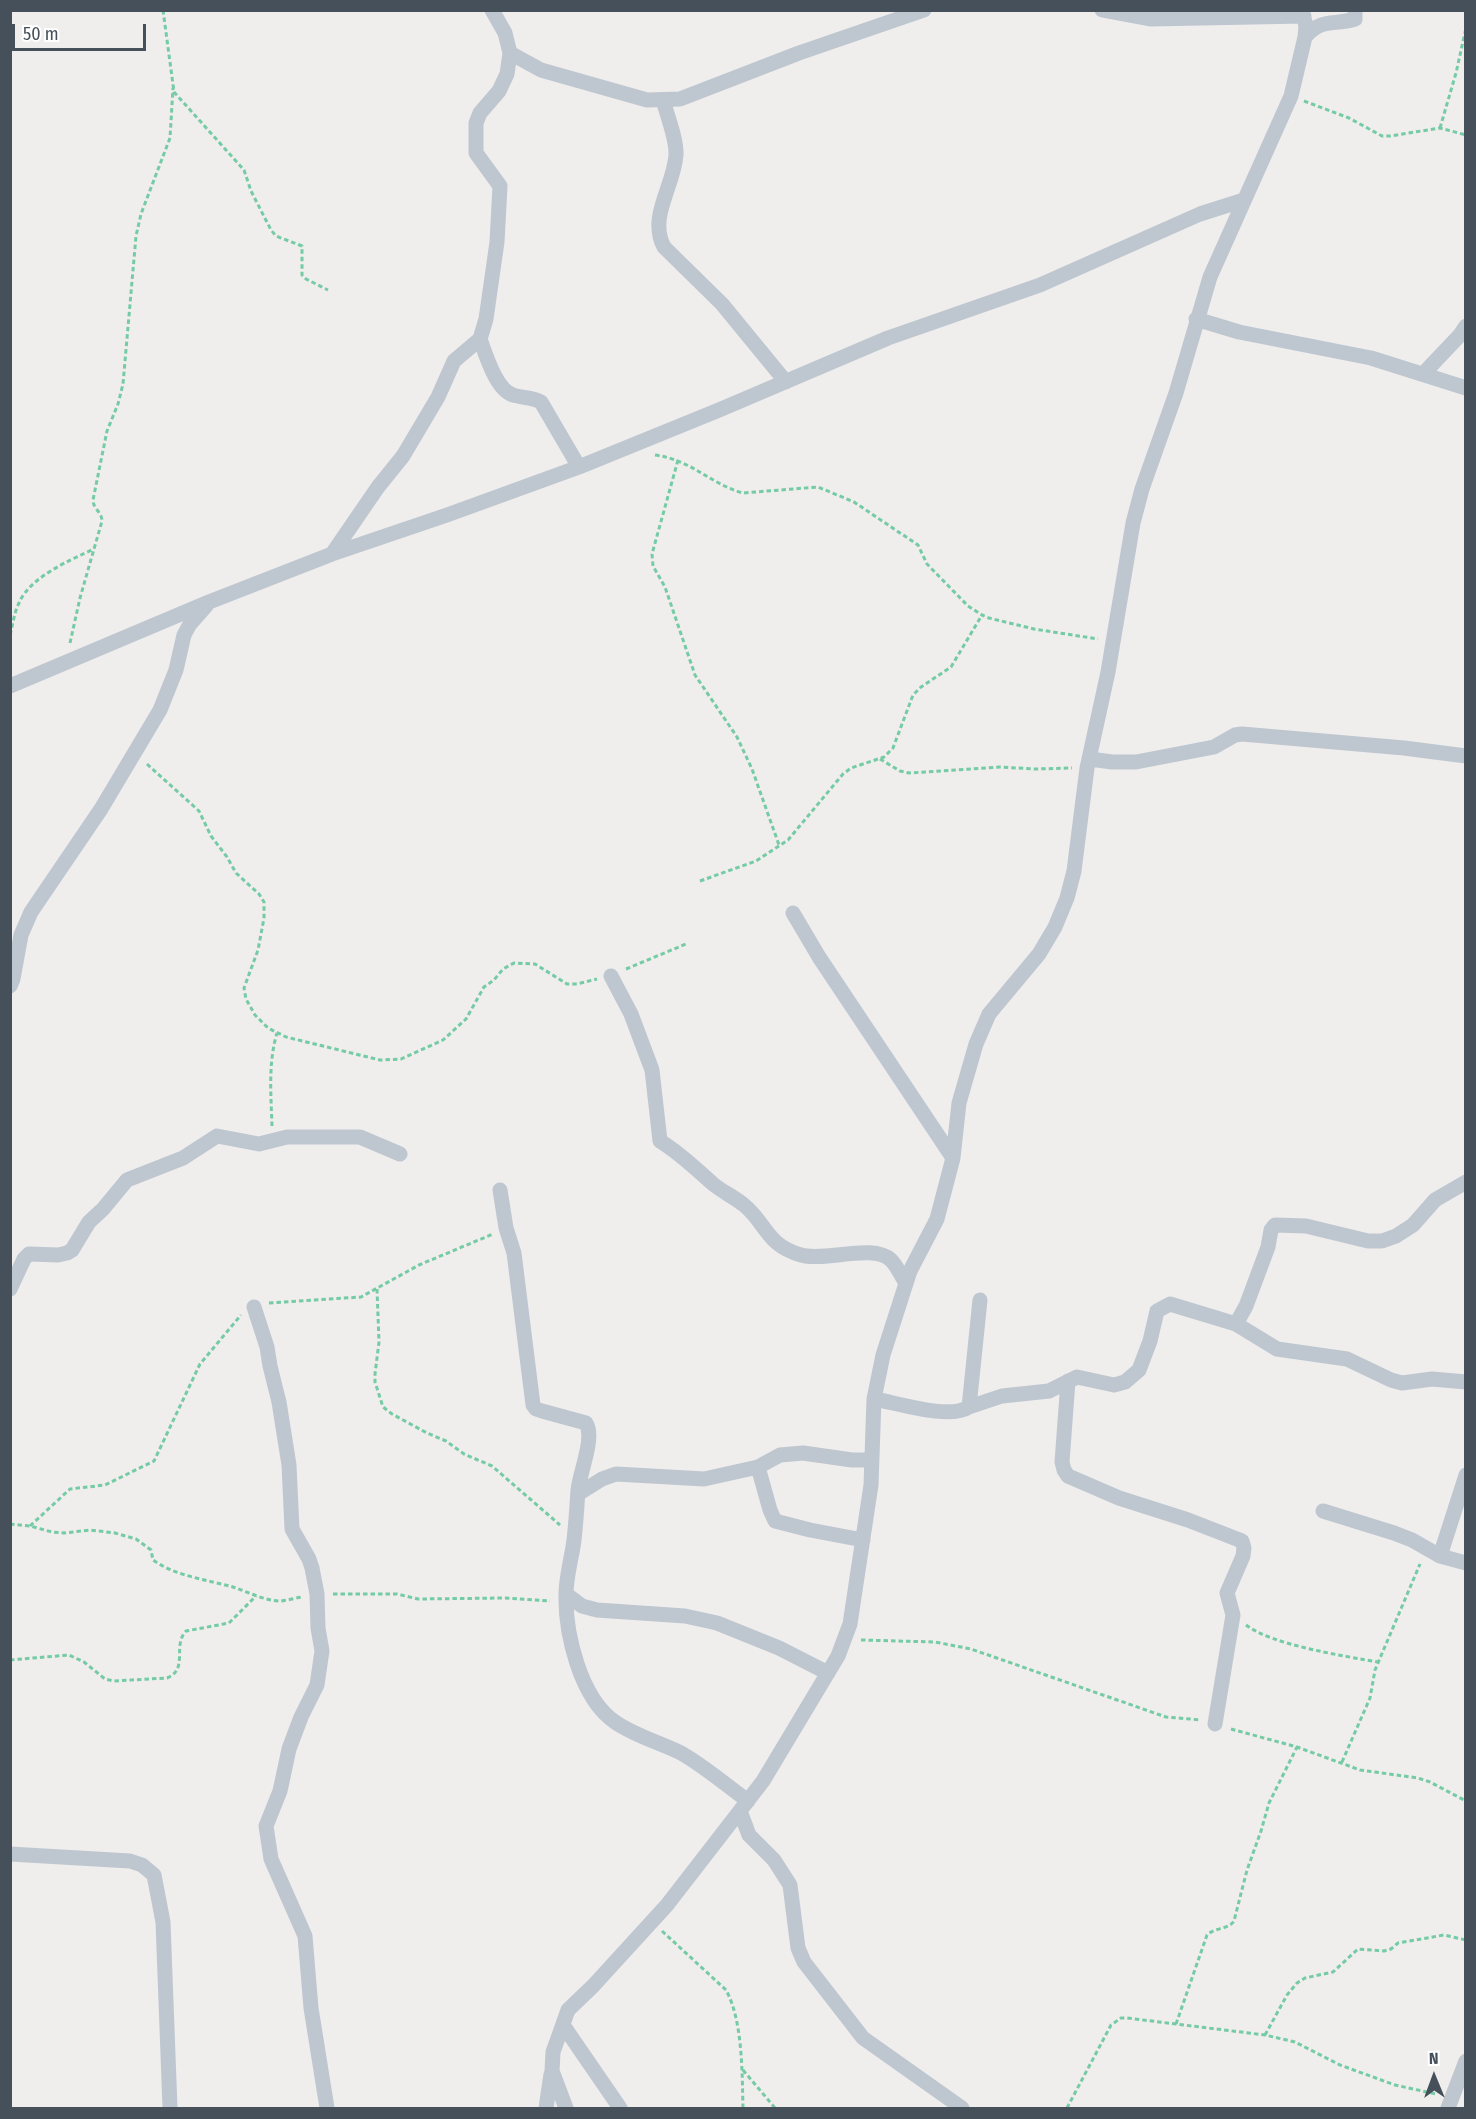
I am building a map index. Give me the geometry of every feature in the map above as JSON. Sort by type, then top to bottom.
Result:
[{"type":"street","points":[[332,554],[378,487],[403,456],[438,397],[454,361],[480,339],[486,319],[497,242],[500,186],[476,153],[476,123],[480,113],[499,91],[507,74],[510,53],[505,33],[492,10]]},
{"type":"street","points":[[510,53],[541,70],[647,100],[680,99],[799,53],[924,10]]},
{"type":"street","points":[[546,2109],[553,2052],[568,2010],[667,1905],[763,1781],[838,1656],[845,1640],[850,1624],[871,1485],[874,1399],[883,1355],[910,1272],[937,1219],[953,1158],[959,1103],[976,1044],[989,1014],[1039,954],[1055,927],[1067,898],[1074,871],[1088,763],[1113,641],[1133,523],[1142,489],[1176,393],[1209,277],[1291,96],[1305,38],[1303,13],[1150,19],[1102,10]]},
{"type":"street","points":[[1305,38],[1321,24],[1355,19],[1355,10]]},
{"type":"street","points":[[663,100],[676,151],[658,225],[660,239],[664,247],[722,304],[786,382]]},
{"type":"street","points":[[10,686],[209,602],[332,554],[447,515],[579,466],[888,338],[1040,285],[1200,214],[1244,200]]},
{"type":"street","points":[[1196,319],[1239,332],[1371,358],[1466,388]]},
{"type":"street","points":[[1423,374],[1466,326]]},
{"type":"street","points":[[480,339],[502,388],[510,395],[541,402],[579,466]]},
{"type":"street","points":[[10,986],[14,979],[21,935],[32,912],[101,809],[160,710],[176,670],[184,635],[190,624],[209,602]]},
{"type":"street","points":[[1088,763],[1136,762],[1215,747],[1235,735],[1242,734],[1404,748],[1466,756]]},
{"type":"street","points":[[793,914],[819,957],[953,1158]]},
{"type":"street","points":[[611,976],[631,1014],[652,1070],[660,1141],[681,1155],[715,1185],[745,1205],[776,1244],[801,1255],[825,1257],[870,1253],[883,1256],[891,1261],[906,1283]]},
{"type":"street","points":[[10,1289],[26,1256],[34,1253],[58,1255],[72,1250],[89,1222],[127,1180],[134,1175],[183,1158],[217,1136],[251,1143],[304,1136],[360,1137],[400,1154]]},
{"type":"street","points":[[1236,1324],[1246,1306],[1268,1247],[1271,1230],[1275,1225],[1306,1226],[1368,1241],[1382,1241],[1396,1236],[1413,1225],[1435,1200],[1466,1182]]},
{"type":"street","points":[[500,1190],[506,1227],[514,1253],[533,1405],[536,1409],[586,1423],[589,1428],[588,1446],[579,1477],[566,1598],[569,1634],[581,1676],[597,1704],[614,1722],[680,1753],[744,1806],[749,1835],[774,1860],[790,1885],[798,1948],[804,1962],[863,2038],[962,2109]]},
{"type":"street","points":[[969,1407],[980,1300]]},
{"type":"street","points":[[874,1399],[949,1413],[1002,1396],[1049,1390],[1082,1377],[1114,1385],[1125,1382],[1139,1370],[1150,1341],[1157,1311],[1170,1304],[1236,1324],[1278,1349],[1347,1359],[1402,1383],[1432,1379],[1466,1382]]},
{"type":"street","points":[[254,1307],[267,1347],[279,1402],[289,1465],[292,1529],[309,1559],[317,1594],[318,1628],[322,1651],[317,1685],[301,1717],[289,1749],[280,1791],[266,1826],[271,1859],[305,1936],[311,2008],[327,2109]]},
{"type":"street","points":[[1068,1381],[1062,1462],[1068,1476],[1119,1498],[1188,1520],[1242,1541],[1243,1556],[1227,1593],[1233,1615],[1215,1724]]},
{"type":"street","points":[[578,1494],[602,1479],[616,1474],[704,1479],[758,1467],[780,1455],[803,1453],[852,1460],[871,1460]]},
{"type":"street","points":[[758,1467],[775,1521],[863,1540]]},
{"type":"street","points":[[1434,1552],[1466,1476]]},
{"type":"street","points":[[1323,1511],[1394,1533],[1434,1552],[1466,1563]]},
{"type":"street","points":[[566,1598],[597,1610],[685,1616],[717,1623],[779,1648],[828,1673]]},
{"type":"street","points":[[10,1854],[130,1861],[142,1865],[154,1875],[163,1922],[170,2109]]},
{"type":"street","points":[[562,2025],[620,2109]]},
{"type":"street","points":[[1455,2101],[1466,2061]]},
{"type":"street","points":[[552,2071],[566,2109]]},
{"type":"path","points":[[66,664],[80,598],[102,521],[102,516],[93,506],[93,500],[107,430],[118,404],[123,384],[136,236],[141,214],[170,138],[173,88],[170,53],[162,10]]},
{"type":"path","points":[[1440,128],[1466,28]]},
{"type":"path","points":[[173,88],[178,97],[244,170],[271,230],[276,236],[302,246],[302,275],[328,290]]},
{"type":"path","points":[[1291,96],[1349,118],[1382,135],[1390,136],[1440,128],[1466,135]]},
{"type":"path","points":[[652,454],[678,459],[743,494],[818,487],[854,502],[918,545],[927,564],[968,606],[982,615],[1034,629],[1113,641]]},
{"type":"path","points":[[678,459],[652,554],[653,566],[665,587],[695,675],[737,737],[752,769],[780,845]]},
{"type":"path","points":[[10,635],[20,601],[29,589],[58,564],[94,549]]},
{"type":"path","points":[[700,881],[756,861],[788,840],[843,774],[851,768],[880,759],[893,748],[913,695],[951,667],[982,615]]},
{"type":"path","points":[[134,754],[199,812],[211,836],[236,873],[259,894],[264,902],[264,918],[258,951],[244,988],[246,999],[255,1016],[268,1028],[286,1037],[380,1060],[401,1059],[443,1040],[466,1019],[484,987],[503,969],[514,963],[535,964],[567,984],[577,984],[611,976],[686,944]]},
{"type":"path","points":[[880,759],[900,771],[909,773],[1000,767],[1035,769],[1088,763]]},
{"type":"path","points":[[272,1140],[271,1065],[277,1033]]},
{"type":"path","points":[[377,1289],[379,1342],[375,1382],[383,1407],[427,1433],[446,1441],[464,1454],[492,1466],[574,1538]]},
{"type":"path","points":[[10,1524],[64,1533],[90,1530],[136,1539],[151,1550],[153,1560],[159,1564],[256,1596],[280,1601],[317,1594],[397,1594],[418,1599],[566,1598]]},
{"type":"path","points":[[1342,1762],[1370,1698],[1378,1663],[1434,1552]]},
{"type":"path","points":[[10,1660],[69,1655],[84,1662],[105,1679],[114,1682],[167,1678],[178,1671],[183,1634],[186,1631],[229,1623],[256,1596]]},
{"type":"path","points":[[1233,1615],[1258,1633],[1301,1646],[1378,1663]]},
{"type":"path","points":[[845,1640],[935,1642],[971,1649],[1167,1717],[1197,1719],[1297,1747],[1360,1770],[1418,1778],[1466,1801]]},
{"type":"path","points":[[1176,2024],[1208,1935],[1212,1930],[1231,1925],[1234,1921],[1247,1870],[1269,1803],[1297,1747]]},
{"type":"path","points":[[652,1922],[726,1990],[733,2003],[742,2069],[743,2109]]},
{"type":"path","points":[[1265,2035],[1287,1995],[1297,1983],[1305,1978],[1333,1972],[1358,1949],[1384,1951],[1398,1943],[1444,1935],[1466,1940]]},
{"type":"path","points":[[1067,2109],[1111,2025],[1115,2021],[1127,2018],[1265,2035],[1295,2042],[1340,2065],[1395,2085],[1455,2101]]},
{"type":"path","points":[[742,2069],[775,2109]]}]
